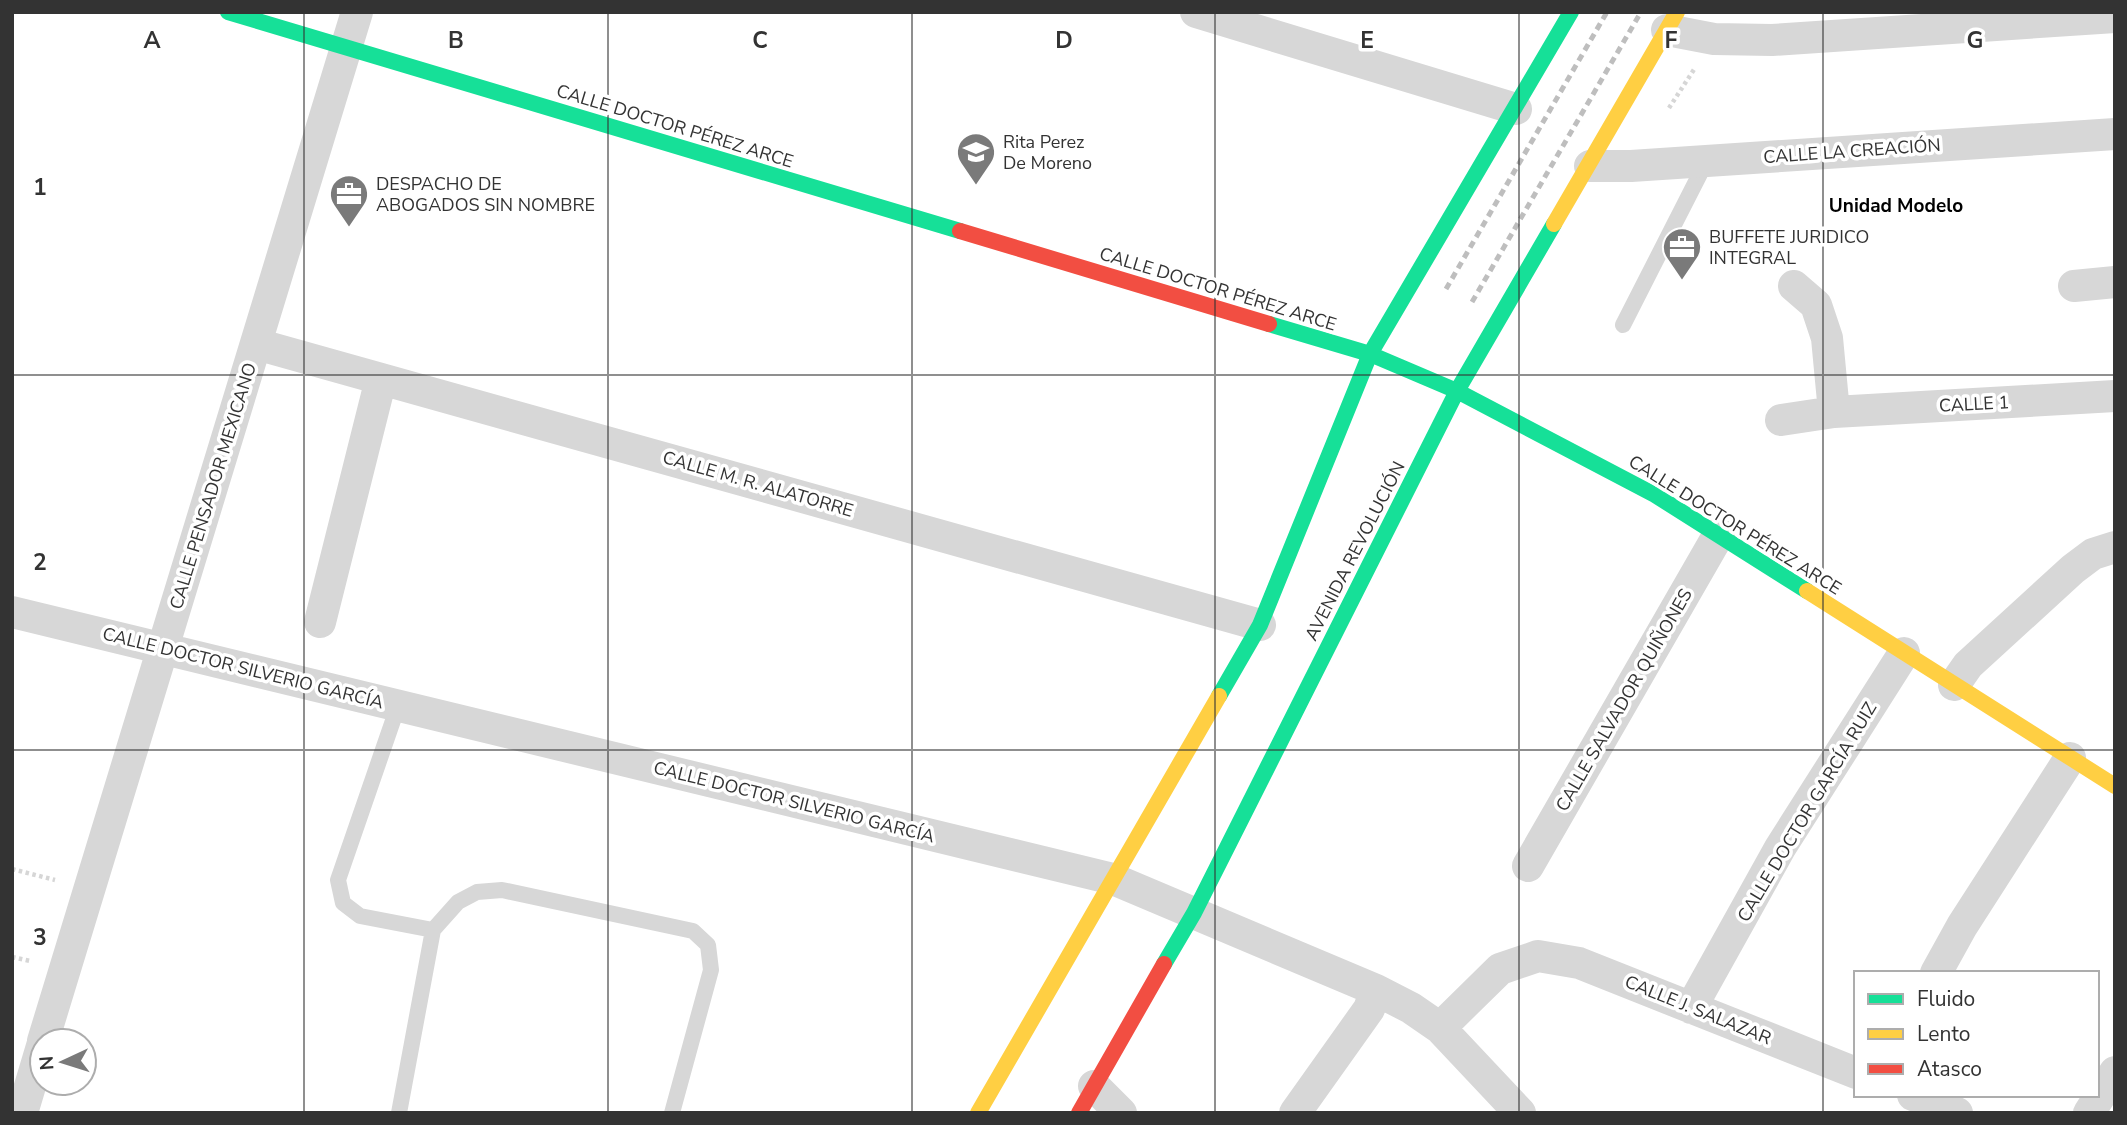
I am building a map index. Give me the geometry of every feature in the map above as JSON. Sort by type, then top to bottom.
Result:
[{"type":"main road","name":"CALLE DOCTOR PÉREZ ARCE","points":[[228,12],[1370,354],[1457,391],[1655,495],[2115,786]]},
{"type":"main road","points":[[978,1113],[1260,625],[1370,354],[1572,12]]},
{"type":"main road","name":"AVENIDA REVOLUCIÓN","points":[[1087,1099],[1194,914],[1457,391],[1672,21]]},
{"type":"street","name":"CALLE PENSADOR MEXICANO","points":[[48,1027],[357,12]]},
{"type":"street","points":[[1196,12],[1516,109]]},
{"type":"street","points":[[1672,21],[1714,39],[1772,40],[2115,17]]},
{"type":"street","name":"CALLE LA CREACIÓN","points":[[1590,166],[1631,166],[2115,134]]},
{"type":"street","points":[[2074,286],[2115,282]]},
{"type":"street","points":[[1794,286],[1816,305],[1827,338],[1834,412]]},
{"type":"street","name":"CALLE M. R. ALATORRE","points":[[256,344],[1260,625]]},
{"type":"street","points":[[320,622],[380,379]]},
{"type":"street","name":"CALLE 1","points":[[1781,419],[1834,412],[2115,396]]},
{"type":"street","name":"CALLE SALVADOR QUIÑONES","points":[[1528,866],[1719,534]]},
{"type":"street","points":[[1954,685],[1968,665],[2073,569],[2093,554],[2115,547]]},
{"type":"street","name":"CALLE DOCTOR SILVERIO GARCÍA","points":[[12,612],[1113,879],[1376,990],[1411,1008],[1440,1028],[1520,1113]]},
{"type":"street","name":"CALLE DOCTOR GARCÍA RUIZ","points":[[1691,1008],[1780,848],[1904,653]]},
{"type":"street","points":[[1937,971],[1962,926],[2070,758]]},
{"type":"street","name":"CALLE J. SALAZAR","points":[[1440,1028],[1500,969],[1538,956],[1580,963],[1854,1072]]},
{"type":"street","points":[[1295,1113],[1370,1009],[1376,990]]},
{"type":"street","points":[[2089,1113],[2115,1072]]},
{"type":"street","name":"CALLE PENSADOR MEXICANO","points":[[22,1113],[28,1093]]},
{"type":"street","points":[[1918,1097],[1958,1113]]},
{"type":"street","points":[[1087,1099],[1121,1113]]},
{"type":"lane","points":[[1623,325],[1707,160]]},
{"type":"lane","points":[[398,706],[338,880],[342,903],[360,916],[433,930]]},
{"type":"lane","points":[[399,1113],[433,930],[458,902],[477,892],[502,890],[693,931],[708,945],[711,970],[672,1113]]},
{"type":"path","points":[[12,869],[90,889]]},
{"type":"railway","points":[[1446,289],[1607,12]]},
{"type":"railway","points":[[1472,302],[1641,12]]},
{"type":"traffic: fast","points":[[228,12],[960,231]]},
{"type":"traffic: fast","points":[[1219,696],[1260,625],[1370,354],[1571,12]]},
{"type":"traffic: fast","points":[[1164,964],[1194,913],[1457,391],[1554,224]]},
{"type":"traffic: fast","points":[[1269,324],[1370,354],[1457,391],[1655,495],[1807,591]]},
{"type":"traffic: slow","points":[[1554,224],[1677,12]]},
{"type":"traffic: slow","points":[[1807,591],[2115,786]]},
{"type":"traffic: slow","points":[[978,1113],[1219,696]]},
{"type":"traffic: jam","points":[[960,231],[1269,324]]},
{"type":"traffic: jam","points":[[1079,1113],[1164,964]]},
{"type":"place","name":"Rita Perez De Moreno","points":[[976,186]]},
{"type":"place","name":"DESPACHO DE ABOGADOS SIN NOMBRE","points":[[349,228]]},
{"type":"place","name":"BUFFETE JURIDICO INTEGRAL","points":[[1682,281]]},
{"type":"district","name":"Unidad Modelo","points":[[1896,206]]}]
